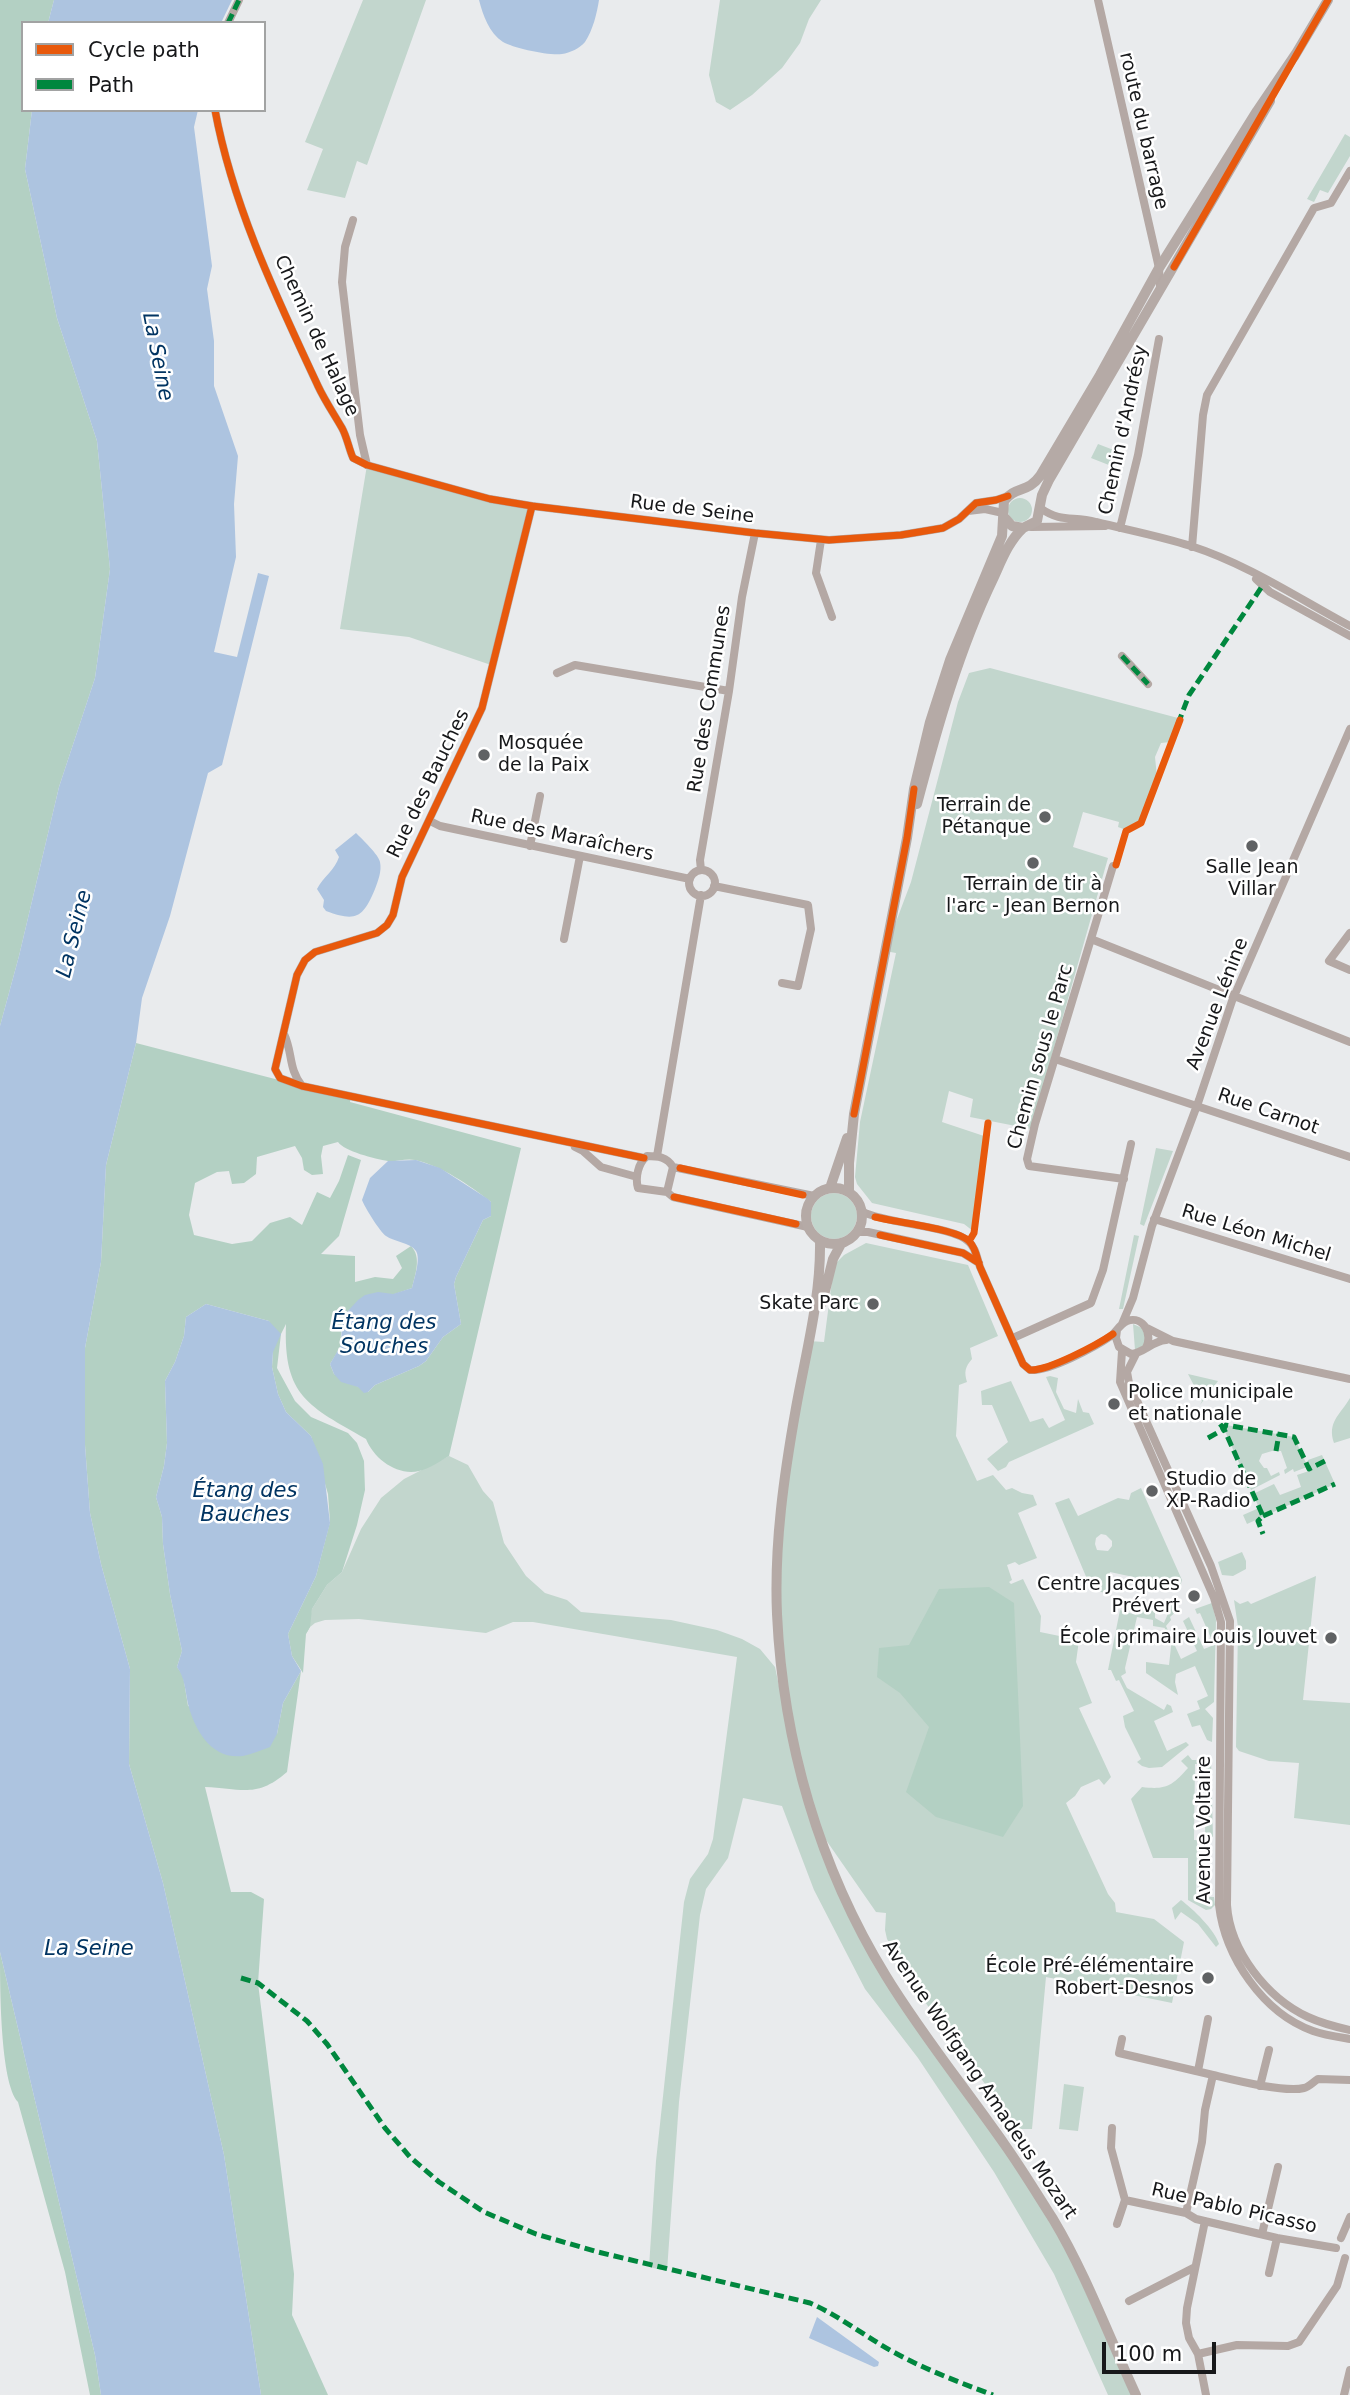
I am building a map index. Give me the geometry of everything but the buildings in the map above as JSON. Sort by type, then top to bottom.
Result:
[{"type":"main road","points":[[849,1192],[854,1114],[907,838],[972,627],[1008,547],[1025,528],[1037,521],[1049,480],[1328,0]]},
{"type":"main road","points":[[907,838],[909,815],[930,722],[958,640],[1000,541],[1004,501],[1012,493],[1024,491],[1040,476],[1101,375],[1159,268],[1297,52]]},
{"type":"main road","points":[[1024,491],[1034,495],[1040,506]]},
{"type":"main road","points":[[1004,516],[1012,526],[1025,528]]},
{"type":"main road","points":[[830,1188],[854,1114]]},
{"type":"main road","points":[[830,1188],[849,1192],[857,1199],[863,1212],[859,1231],[852,1239],[841,1244],[832,1245],[820,1241],[808,1227],[807,1211],[814,1196],[830,1188]]},
{"type":"main road","name":"Avenue Wolfgang Amadeus Mozart","points":[[820,1241],[821,1273],[795,1410],[784,1489],[776,1581],[781,1668],[788,1717],[804,1790],[844,1899],[887,1978],[939,2056],[1006,2146],[1055,2224],[1133,2392]]},
{"type":"main road","name":"Avenue Wolfgang Amadeus Mozart","points":[[784,1489],[827,1278],[841,1244]]},
{"type":"street","points":[[229,21],[239,0]]},
{"type":"street","name":"route du barrage","points":[[1098,0],[1159,268]]},
{"type":"street","name":"Chemin de Halage","points":[[215,112],[223,152],[258,252],[330,412],[343,430],[353,458],[367,466]]},
{"type":"street","points":[[1192,547],[1207,396],[1314,208],[1331,203],[1350,171]]},
{"type":"street","points":[[353,220],[345,247],[342,282],[360,435],[367,466]]},
{"type":"street","points":[[1159,268],[1160,290]]},
{"type":"street","name":"Chemin d'Andrésy","points":[[1120,528],[1138,455],[1159,339]]},
{"type":"street","name":"Rue de Seine","points":[[367,466],[490,499],[532,506],[821,540],[901,535],[943,528],[976,503],[1008,496]]},
{"type":"street","name":"Rue des Bauches","points":[[302,1086],[280,1078],[275,1069],[298,975],[305,960],[315,952],[367,937],[387,925],[393,915],[402,877],[482,708],[532,506]]},
{"type":"street","points":[[1040,506],[1059,518],[1086,519],[1192,547],[1225,559],[1350,626]]},
{"type":"street","points":[[968,511],[985,509],[1004,516]]},
{"type":"street","points":[[1025,528],[1038,525],[1096,528],[1108,526]]},
{"type":"street","name":"Rue des Communes","points":[[701,870],[700,860],[742,597],[755,533]]},
{"type":"street","points":[[821,540],[816,573],[832,617]]},
{"type":"street","points":[[1249,572],[1270,592],[1350,636]]},
{"type":"street","points":[[1122,656],[1148,684]]},
{"type":"street","points":[[557,673],[575,665],[729,691]]},
{"type":"street","name":"Avenue Lénine","points":[[1120,1327],[1133,1298],[1154,1219],[1235,996],[1350,729]]},
{"type":"street","points":[[530,846],[540,796]]},
{"type":"street","name":"Rue des Maraîchers","points":[[430,821],[440,827],[690,879]]},
{"type":"street","points":[[564,939],[580,856]]},
{"type":"street","name":"Chemin sous le Parc","points":[[1113,866],[1027,1159],[1029,1166],[1124,1180]]},
{"type":"street","points":[[701,870],[711,873],[714,886],[709,893],[701,895],[691,890],[690,879],[694,872],[701,870]]},
{"type":"street","points":[[714,886],[808,905],[811,929],[798,986],[782,983]]},
{"type":"street","points":[[657,1156],[701,895]]},
{"type":"street","points":[[1350,933],[1329,961],[1350,970]]},
{"type":"street","points":[[1091,939],[1350,1042]]},
{"type":"street","name":"Rue des Bauches","points":[[284,1034],[293,1074],[302,1086]]},
{"type":"street","name":"Rue Carnot","points":[[1055,1059],[1350,1157]]},
{"type":"street","points":[[302,1086],[569,1144],[643,1158],[663,1157],[673,1167],[814,1196]]},
{"type":"street","points":[[569,1144],[583,1151],[601,1167],[638,1177]]},
{"type":"street","points":[[1013,1338],[1091,1303],[1099,1283],[1131,1144]]},
{"type":"street","points":[[643,1158],[636,1185],[640,1190],[667,1192],[673,1197],[808,1227]]},
{"type":"street","points":[[667,1192],[673,1167]]},
{"type":"street","points":[[863,1212],[964,1238],[973,1247],[1023,1364],[1035,1370],[1096,1345],[1131,1320],[1157,1335],[1173,1340],[1350,1378]]},
{"type":"street","name":"Rue Léon Michel","points":[[1154,1219],[1350,1279]]},
{"type":"street","points":[[859,1231],[963,1253],[979,1263]]},
{"type":"street","points":[[1133,1298],[1136,1312],[1150,1339],[1146,1348]]},
{"type":"street","points":[[1120,1327],[1116,1338],[1121,1349],[1120,1382],[1214,1598],[1221,1622],[1226,1677]]},
{"type":"street","points":[[1173,1340],[1157,1341],[1136,1354],[1127,1372],[1129,1383],[1223,1597],[1230,1621],[1226,1677]]},
{"type":"street","points":[[1096,1345],[1113,1343],[1136,1354]]},
{"type":"street","name":"Avenue Voltaire","points":[[1226,1677],[1227,1905],[1231,1924],[1242,1952],[1272,1993],[1308,2017],[1350,2030]]},
{"type":"street","name":"Avenue Voltaire","points":[[1226,1677],[1219,1886],[1219,1905],[1224,1926],[1236,1957],[1256,1991],[1265,2000],[1301,2026],[1350,2039]]},
{"type":"street","points":[[1198,2071],[1208,2019]]},
{"type":"street","points":[[1122,2039],[1119,2053],[1260,2086],[1306,2088],[1318,2079],[1350,2080]]},
{"type":"street","points":[[1260,2086],[1269,2050]]},
{"type":"street","points":[[1186,2213],[1213,2076]]},
{"type":"street","points":[[1112,2128],[1111,2148],[1125,2200],[1117,2224]]},
{"type":"street","points":[[1262,2234],[1278,2167]]},
{"type":"street","name":"Rue Pablo Picasso","points":[[1125,2200],[1186,2213],[1205,2221],[1277,2238],[1336,2248]]},
{"type":"street","points":[[1198,2354],[1237,2345],[1288,2346],[1299,2342],[1337,2286],[1347,2257],[1339,2255],[1336,2248],[1347,2237],[1350,2219]]},
{"type":"street","points":[[1205,2221],[1186,2323],[1189,2338],[1198,2354],[1206,2395]]},
{"type":"street","points":[[1269,2273],[1277,2238]]},
{"type":"street","points":[[1129,2301],[1195,2267]]},
{"type":"street","points":[[1344,2395],[1350,2370]]},
{"type":"green space","points":[[0,0],[54,0],[49,21],[21,21],[21,112],[32,112],[25,169],[57,318],[97,441],[110,569],[95,678],[59,787],[0,1026]]},
{"type":"green space","points":[[363,0],[426,0],[367,165],[357,161],[345,198],[307,190],[323,149],[305,142]]},
{"type":"green space","points":[[720,0],[821,0],[809,19],[800,43],[782,68],[752,95],[730,110],[716,102],[709,75]]},
{"type":"green space","points":[[1345,134],[1350,137],[1350,156],[1328,193],[1320,190],[1314,202],[1307,199]]},
{"type":"green space","points":[[1098,444],[1124,454],[1119,469],[1091,458]]},
{"type":"green space","points":[[367,465],[532,506],[494,666],[409,637],[340,629]]},
{"type":"green space","points":[[1020,498],[1031,505],[1032,510],[1025,521],[1020,522],[1009,515],[1008,510],[1015,499]]},
{"type":"green space","points":[[990,668],[1178,718],[1170,742],[1161,743],[1155,757],[1157,777],[1139,822],[1126,830],[1118,827],[1119,822],[1083,812],[1073,847],[1108,858],[1031,1129],[970,1117],[973,1099],[949,1091],[942,1122],[984,1136],[973,1231],[964,1224],[872,1203],[857,1184],[855,1177],[860,1122],[896,953],[885,951],[911,882],[958,702],[969,673]]},
{"type":"green space","points":[[136,1043],[302,1086],[351,1095],[350,1102],[521,1148],[449,1456],[431,1467],[411,1472],[395,1468],[380,1459],[366,1439],[329,1417],[304,1396],[295,1384],[289,1368],[286,1324],[281,1334],[277,1368],[295,1401],[311,1417],[348,1433],[357,1443],[364,1461],[365,1490],[357,1525],[342,1572],[327,1585],[312,1609],[310,1627],[306,1634],[303,1673],[292,1656],[288,1634],[316,1576],[330,1522],[328,1494],[311,1436],[286,1412],[278,1394],[272,1367],[269,1321],[206,1304],[186,1317],[184,1336],[165,1381],[167,1443],[156,1497],[162,1517],[170,1594],[182,1651],[177,1667],[183,1675],[188,1706],[277,1734],[283,1703],[301,1671],[287,1772],[257,1789],[205,1787],[231,1892],[251,1892],[264,1899],[258,1983],[294,2274],[292,2315],[328,2395],[261,2395],[224,2155],[163,1883],[129,1764],[130,1669],[90,1513],[85,1445],[85,1348],[101,1262],[106,1165]],"holes":[[[338,1142],[382,1160],[425,1163],[455,1177],[491,1202],[491,1216],[483,1220],[454,1284],[461,1324],[443,1337],[426,1361],[375,1385],[368,1392],[334,1374],[330,1364],[340,1348],[342,1321],[349,1310],[412,1288],[417,1261],[411,1246],[396,1256],[402,1268],[393,1279],[375,1277],[355,1282],[355,1256],[321,1254],[339,1236],[361,1160],[348,1155],[330,1198],[317,1192],[302,1225],[290,1217],[270,1223],[252,1241],[232,1244],[194,1235],[189,1215],[195,1183],[217,1172],[229,1171],[232,1184],[244,1183],[256,1174],[257,1157],[295,1146],[302,1158],[304,1170],[312,1175],[323,1174],[323,1146]]]},
{"type":"green space","points":[[1156,1148],[1173,1151],[1144,1226],[1140,1224]]},
{"type":"green space","points":[[834,1193],[850,1200],[857,1216],[850,1232],[834,1239],[818,1232],[811,1216],[818,1200]]},
{"type":"green space","points":[[1134,1235],[1139,1236],[1123,1309],[1119,1309]]},
{"type":"green space","points":[[866,1243],[968,1265],[998,1336],[970,1348],[972,1359],[966,1370],[967,1382],[959,1385],[956,1436],[977,1481],[993,1475],[1006,1490],[1012,1488],[1033,1495],[1037,1505],[1018,1513],[1037,1558],[1019,1565],[1015,1562],[1007,1565],[1012,1580],[1009,1582],[1011,1584],[1023,1579],[1041,1616],[1040,1632],[1079,1640],[1076,1662],[1092,1703],[1079,1708],[1111,1777],[1104,1785],[1099,1779],[1081,1787],[1066,1803],[1108,1894],[1115,1903],[1116,1912],[1154,1919],[1184,1942],[1172,2003],[1046,1977],[1032,2129],[1018,2129],[925,2002],[907,1973],[887,1939],[886,1913],[876,1912],[817,1827],[867,1944],[1055,2224],[1132,2395],[1108,2395],[1054,2274],[994,2172],[918,2058],[865,1989],[814,1890],[782,1806],[743,1798],[728,1858],[706,1889],[700,1915],[679,2102],[667,2271],[649,2267],[656,2161],[684,1902],[690,1879],[708,1854],[713,1839],[737,1657],[533,1622],[513,1622],[486,1633],[359,1619],[325,1620],[315,1623],[306,1634],[312,1609],[327,1585],[342,1572],[361,1529],[381,1498],[404,1479],[449,1456],[468,1465],[483,1491],[493,1502],[504,1543],[526,1576],[545,1593],[567,1600],[581,1612],[671,1620],[717,1630],[742,1639],[760,1649],[775,1667],[779,1686],[773,1580],[809,1341],[824,1342],[834,1265],[844,1255]]},
{"type":"green space","points":[[1133,1324],[1142,1328],[1146,1338],[1143,1346],[1135,1350]]},
{"type":"green space","points":[[1188,1374],[1218,1381],[1200,1405],[1202,1401]]},
{"type":"green space","points":[[1046,1377],[1058,1378],[1056,1392],[1064,1409],[1076,1413],[1078,1399],[1083,1412],[1089,1413],[1094,1424],[1009,1462],[998,1471],[987,1459],[1008,1442],[992,1405],[982,1405],[981,1391],[1011,1381],[1030,1422],[1043,1418],[1049,1428],[1065,1420]]},
{"type":"green space","points":[[1350,1398],[1350,1438],[1334,1443],[1333,1424]]},
{"type":"green space","points":[[1226,1425],[1294,1437],[1307,1465],[1308,1460],[1322,1455],[1335,1484],[1247,1524],[1243,1515],[1259,1508],[1253,1494],[1274,1484],[1280,1495],[1301,1487],[1297,1475],[1309,1471],[1307,1467],[1294,1472],[1293,1469],[1285,1474],[1284,1470],[1287,1468],[1281,1451],[1262,1454],[1259,1461],[1264,1468],[1267,1468],[1271,1476],[1279,1472],[1280,1475],[1251,1490],[1224,1429]]},
{"type":"green space","points":[[1141,1488],[1182,1580],[1180,1587],[1110,1572],[1105,1593],[1090,1586],[1055,1503],[1069,1498],[1078,1516],[1118,1498],[1129,1500],[1131,1493]],"holes":[[[1101,1534],[1112,1541],[1112,1546],[1108,1551],[1097,1550],[1096,1538]]]},
{"type":"green space","points":[[1242,1552],[1246,1569],[1233,1576],[1222,1575],[1218,1562]]},
{"type":"green space","points":[[1316,1576],[1303,1700],[1350,1703],[1350,1825],[1294,1818],[1299,1763],[1269,1761],[1239,1751],[1236,1747],[1238,1627],[1234,1600],[1240,1604],[1248,1601],[1251,1604]]},
{"type":"green space","points":[[989,1587],[1014,1603],[1023,1806],[1003,1837],[936,1817],[906,1792],[929,1727],[900,1693],[877,1677],[879,1648],[909,1645],[939,1589]]},
{"type":"green space","points":[[1212,1603],[1216,1620],[1214,1702],[1205,1709],[1213,1718],[1212,1742],[1207,1740],[1200,1725],[1192,1727],[1187,1714],[1200,1709],[1197,1701],[1208,1696],[1195,1666],[1176,1674],[1178,1695],[1146,1673],[1146,1662],[1169,1665],[1172,1639],[1181,1659],[1197,1651],[1183,1621],[1189,1617],[1204,1649],[1214,1645],[1200,1613],[1197,1614],[1195,1609]]},
{"type":"green space","points":[[1172,1604],[1176,1605],[1178,1610],[1170,1617],[1171,1620],[1166,1626],[1171,1638],[1163,1637],[1165,1628],[1153,1626],[1153,1620],[1137,1617],[1126,1673],[1121,1676],[1127,1688],[1164,1710],[1167,1704],[1171,1706],[1173,1712],[1154,1721],[1167,1751],[1186,1742],[1189,1745],[1162,1767],[1149,1768],[1137,1762],[1141,1759],[1125,1727],[1123,1716],[1134,1711],[1119,1680],[1116,1681],[1111,1670],[1108,1670],[1120,1610],[1136,1615],[1139,1608],[1155,1611],[1155,1618],[1164,1623]]},
{"type":"green space","points":[[1188,1755],[1192,1760],[1211,1760],[1213,1837],[1205,1837],[1206,1764],[1195,1764],[1196,1897],[1214,1897],[1215,1905],[1206,1910],[1188,1900],[1188,1858],[1153,1858],[1131,1799],[1142,1787],[1157,1788],[1173,1783],[1188,1768],[1181,1761]]},
{"type":"green space","points":[[1181,1900],[1213,1932],[1219,1944],[1216,1947],[1198,1924],[1181,1912],[1175,1920],[1172,1908]]},
{"type":"green space","points":[[0,1952],[95,2355],[101,2395],[90,2395],[65,2272],[18,2102],[8,2075],[2,2032]]},
{"type":"green space","points":[[1064,2084],[1084,2087],[1078,2131],[1059,2129]]},
{"type":"water","points":[[54,0],[232,0],[222,21],[49,21]]},
{"type":"water","points":[[479,0],[599,0],[585,42],[571,51],[556,54],[532,51],[503,42],[490,29]]},
{"type":"water","name":"La Seine","points":[[32,112],[198,112],[194,127],[212,266],[207,289],[214,341],[214,386],[238,456],[234,504],[236,557],[214,652],[237,657],[258,573],[269,576],[222,765],[208,773],[170,916],[142,998],[136,1043],[106,1165],[101,1262],[85,1348],[85,1445],[90,1513],[130,1669],[129,1764],[163,1883],[224,2155],[261,2395],[101,2395],[95,2355],[0,1952],[0,1026],[59,787],[95,678],[110,569],[97,441],[57,318],[25,169]]},
{"type":"water","points":[[356,833],[379,859],[380,872],[366,906],[362,912],[352,917],[326,911],[323,907],[324,900],[317,889],[337,862],[339,857],[335,850]]},
{"type":"water","name":"Étang des Souches","points":[[416,1160],[440,1168],[488,1199],[491,1202],[491,1216],[483,1220],[454,1284],[461,1324],[443,1337],[426,1361],[419,1366],[375,1385],[364,1393],[358,1387],[341,1382],[330,1364],[341,1345],[342,1321],[346,1313],[365,1295],[378,1292],[393,1294],[412,1288],[418,1259],[413,1248],[383,1234],[362,1200],[370,1178],[388,1161]]},
{"type":"water","name":"Étang des Bauches","points":[[206,1304],[269,1321],[281,1334],[273,1352],[272,1367],[278,1394],[286,1412],[311,1436],[323,1464],[330,1523],[316,1576],[288,1634],[292,1656],[301,1671],[283,1703],[277,1734],[270,1747],[243,1756],[232,1756],[214,1748],[200,1733],[191,1714],[177,1667],[182,1651],[170,1594],[162,1517],[156,1497],[167,1443],[165,1381],[184,1336],[186,1317]]},
{"type":"water","points":[[817,2317],[879,2362],[878,2366],[874,2367],[809,2338]]},
{"type":"marked path","points":[[229,21],[239,0]]},
{"type":"marked path","points":[[1178,724],[1189,695],[1263,585]]},
{"type":"marked path","points":[[1122,656],[1148,684]]},
{"type":"marked path","points":[[1211,1412],[1224,1429],[1263,1516],[1258,1521],[1263,1534]]},
{"type":"marked path","points":[[1208,1438],[1226,1425],[1294,1437],[1309,1469],[1325,1461]]},
{"type":"marked path","points":[[1276,1451],[1279,1434]]},
{"type":"marked path","points":[[1263,1516],[1335,1484]]},
{"type":"marked path","points":[[241,1978],[258,1983],[307,2021],[327,2044],[385,2128],[410,2157],[439,2182],[484,2212],[536,2234],[598,2252],[810,2303],[910,2361],[993,2395]]},
{"type":"cycle path","points":[[1174,267],[1328,0]]},
{"type":"cycle path","points":[[215,112],[233,182],[272,286],[321,392],[344,432],[353,458],[367,465],[490,499],[532,506],[829,540],[901,535],[943,528],[959,519],[976,503],[1008,496]]},
{"type":"cycle path","points":[[532,506],[482,708],[402,877],[393,915],[387,925],[377,933],[315,952],[305,960],[297,975],[275,1069],[280,1078],[302,1086],[644,1158]]},
{"type":"cycle path","points":[[1116,865],[1126,831],[1141,823],[1180,720]]},
{"type":"cycle path","points":[[854,1114],[914,789]]},
{"type":"cycle path","points":[[971,1238],[974,1233],[988,1123]]},
{"type":"cycle path","points":[[680,1168],[803,1195]]},
{"type":"cycle path","points":[[674,1197],[796,1224]]},
{"type":"cycle path","points":[[875,1217],[939,1229],[969,1241],[1023,1364],[1030,1370],[1060,1362],[1113,1334]]},
{"type":"cycle path","points":[[880,1235],[963,1253],[979,1263]]},
{"type":"place","name":"Mosquée de la Paix","points":[[484,755]]},
{"type":"place","name":"Terrain de Pétanque","points":[[1045,817]]},
{"type":"place","name":"Salle Jean Villar","points":[[1252,846]]},
{"type":"place","name":"Terrain de tir à l'arc - Jean Bernon","points":[[1033,863]]},
{"type":"place","name":"Skate Parc","points":[[873,1304]]},
{"type":"place","name":"Police municipale et nationale","points":[[1114,1404]]},
{"type":"place","name":"Studio de XP-Radio","points":[[1152,1491]]},
{"type":"place","name":"Centre Jacques Prévert","points":[[1194,1596]]},
{"type":"place","name":"École primaire Louis Jouvet","points":[[1331,1638]]},
{"type":"place","name":"École Pré-élémentaire Robert-Desnos","points":[[1208,1978]]}]
